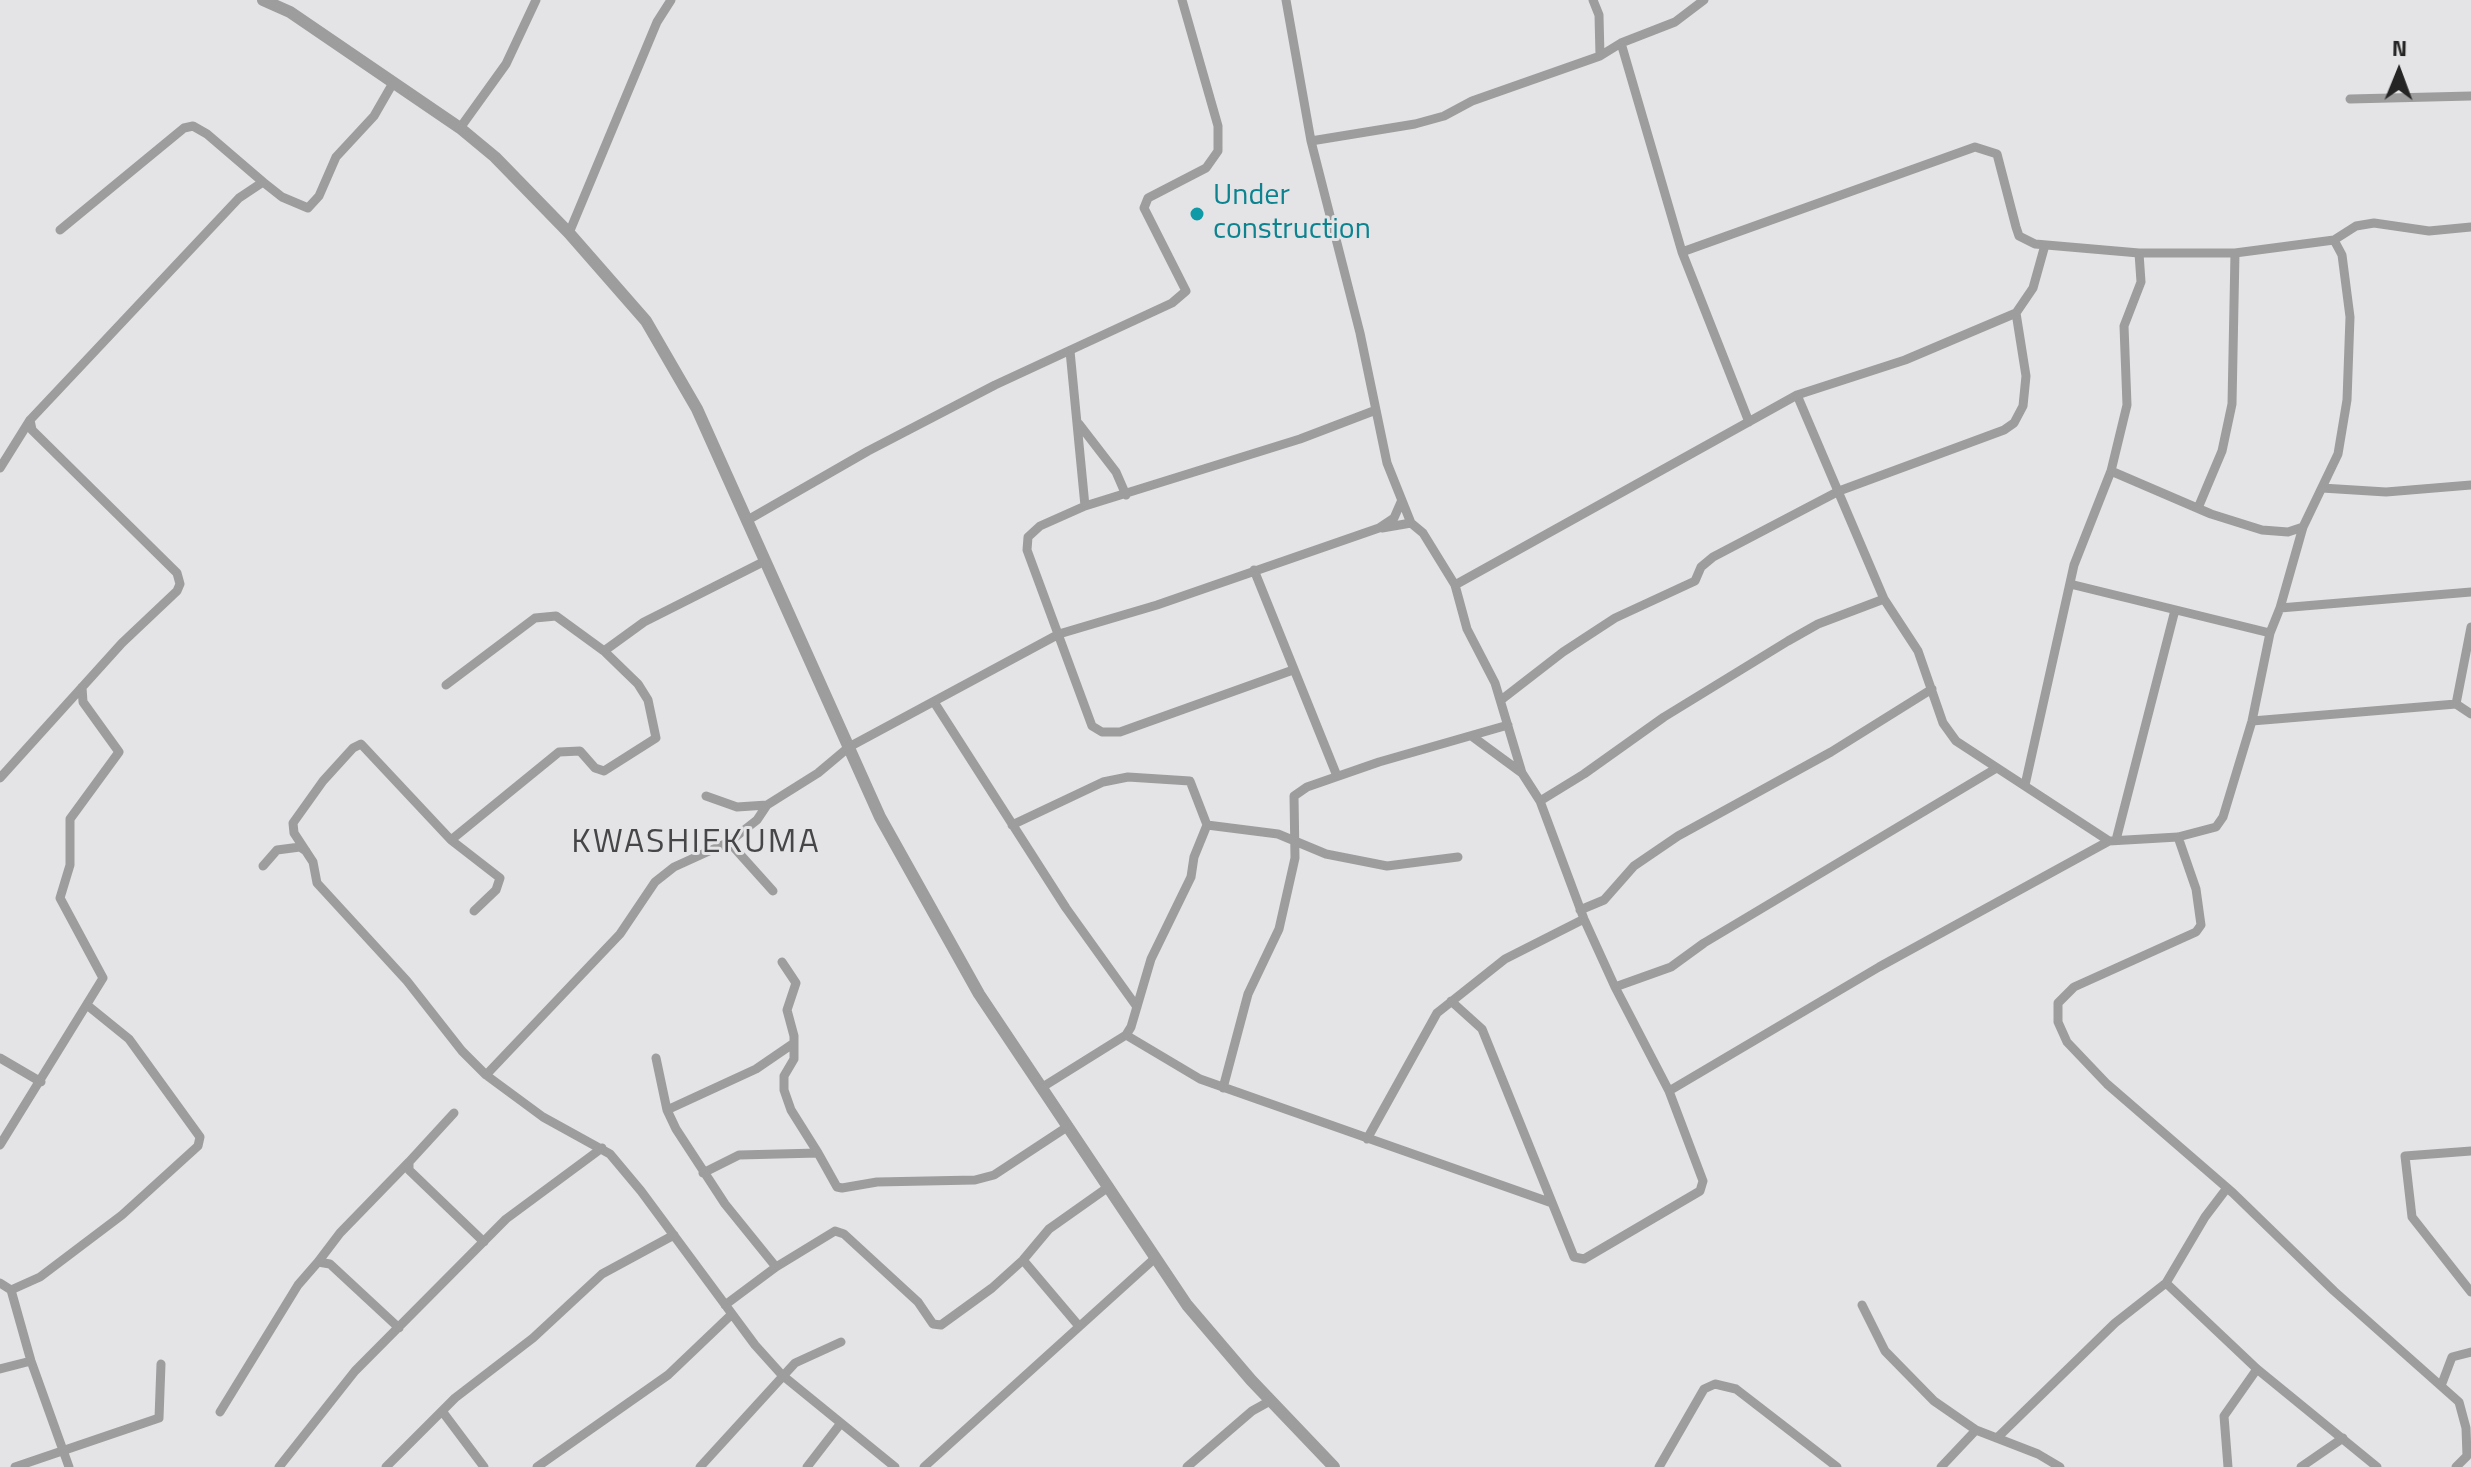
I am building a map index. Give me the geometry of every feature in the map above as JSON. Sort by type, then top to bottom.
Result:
[{"type":"street","points":[[263,0],[290,12],[460,128],[495,157],[569,233],[654,334],[697,409],[880,817],[979,994],[1187,1305],[1270,1401],[1334,1467]]},
{"type":"street","points":[[460,128],[506,64],[536,0]]},
{"type":"street","points":[[569,233],[657,22],[671,0]]},
{"type":"street","points":[[746,521],[868,451],[1172,303],[1186,291],[1144,208],[1148,198],[1206,168],[1218,151],[1218,126],[1182,0]]},
{"type":"street","points":[[1286,0],[1311,141],[1387,463],[1411,523],[1423,533],[1455,585],[1467,629],[1501,700],[1522,773],[1540,801],[1582,914],[1615,987],[1669,1091],[1703,1181],[1700,1191],[1579,1259],[1574,1257],[1482,1029],[1451,1001]]},
{"type":"street","points":[[1593,0],[1599,15],[1600,56]]},
{"type":"street","points":[[1311,141],[1415,124],[1600,56],[1621,43],[1675,22],[1704,0]]},
{"type":"street","points":[[1621,43],[1682,252],[1749,422]]},
{"type":"street","points":[[60,230],[184,128],[193,126],[207,134],[282,197],[308,208],[319,196],[336,157],[374,116],[393,83]]},
{"type":"street","points":[[2350,99],[2471,96]]},
{"type":"street","points":[[1682,252],[1975,147],[1997,154],[2019,236],[2026,242],[2139,253],[2235,253],[2334,240],[2356,226],[2374,223],[2429,231],[2471,227]]},
{"type":"street","points":[[0,468],[30,420],[239,198],[263,182]]},
{"type":"street","points":[[1669,1091],[1879,967],[2112,840],[2178,837],[2216,827],[2223,817],[2252,721],[2270,633],[2303,527],[2338,454],[2347,400],[2350,317],[2342,255],[2334,240]]},
{"type":"street","points":[[1455,585],[1797,395],[1905,360],[2016,313],[2033,288],[2045,245]]},
{"type":"street","points":[[2025,785],[2070,584],[2080,548],[2111,471],[2127,405],[2124,326],[2141,282],[2139,253]]},
{"type":"street","points":[[2198,508],[2222,451],[2232,404],[2235,253]]},
{"type":"street","points":[[1501,700],[1563,652],[1615,618],[1695,581],[1701,567],[1713,557],[1839,491],[2014,423],[2023,406],[2026,376],[2016,313]]},
{"type":"street","points":[[1070,351],[1071,392],[1079,424],[1085,506]]},
{"type":"street","points":[[1797,395],[1884,599],[1918,651],[1943,723],[1956,741],[1995,769],[2112,840]]},
{"type":"street","points":[[1293,670],[1109,733],[1092,726],[1027,550],[1028,537],[1040,526],[1085,506],[1376,410]]},
{"type":"street","points":[[0,778],[82,687],[177,591],[179,578],[114,509],[79,481],[32,430],[30,420]]},
{"type":"street","points":[[1079,424],[1116,472],[1126,495]]},
{"type":"street","points":[[2111,471],[2198,508],[2274,533],[2303,527]]},
{"type":"street","points":[[2322,488],[2386,492],[2471,485]]},
{"type":"street","points":[[1379,528],[1394,518],[1401,502]]},
{"type":"street","points":[[486,1075],[620,934],[655,882],[674,867],[729,842],[757,820],[767,805],[818,773],[849,747],[1059,634],[1157,605],[1379,528],[1411,523]]},
{"type":"street","points":[[604,651],[644,622],[763,562]]},
{"type":"street","points":[[1254,570],[1337,776]]},
{"type":"street","points":[[2070,584],[2270,633]]},
{"type":"street","points":[[2280,608],[2471,592]]},
{"type":"street","points":[[1540,801],[1664,717],[1788,641],[1818,624],[1884,599]]},
{"type":"street","points":[[2112,840],[2175,610]]},
{"type":"street","points":[[446,685],[541,616],[556,616],[604,651],[645,691],[656,738],[604,771],[595,768],[580,751],[559,752],[451,840]]},
{"type":"street","points":[[2456,704],[2471,627]]},
{"type":"street","points":[[0,1145],[103,978],[60,898],[70,865],[70,819],[119,752],[83,702],[82,687]]},
{"type":"street","points":[[1367,1139],[1431,1023],[1451,1001],[1505,959],[1604,900],[1634,866],[1678,836],[1819,759],[1932,689]]},
{"type":"street","points":[[934,702],[1012,825],[1137,1007]]},
{"type":"street","points":[[2252,721],[2456,704],[2471,714]]},
{"type":"street","points":[[1223,1088],[1248,994],[1277,936],[1294,864],[1294,796],[1307,787],[1337,776],[1508,725]]},
{"type":"street","points":[[1473,737],[1522,773]]},
{"type":"street","points":[[474,911],[496,890],[500,878],[451,840],[361,744],[323,781],[293,823],[294,833],[313,862],[317,883],[407,981],[462,1051],[486,1075],[543,1117],[602,1148],[641,1191],[725,1305],[782,1375],[895,1467]]},
{"type":"street","points":[[1615,987],[1671,967],[1704,943],[1995,769]]},
{"type":"street","points":[[1012,825],[1103,782],[1128,777],[1190,781],[1207,825],[1194,857],[1191,877],[1151,959],[1126,1035],[1041,1088]]},
{"type":"street","points":[[706,796],[737,807],[767,805]]},
{"type":"street","points":[[1207,825],[1295,839],[1326,854],[1387,866],[1458,857]]},
{"type":"street","points":[[2178,837],[2196,889],[2201,925],[2196,932],[2074,987],[2058,1003],[2058,1022],[2067,1042],[2107,1084],[2227,1188],[2459,1402],[2469,1455],[2456,1467]]},
{"type":"street","points":[[729,842],[773,891]]},
{"type":"street","points":[[263,866],[277,850],[300,847],[306,851]]},
{"type":"street","points":[[782,962],[796,983],[787,1010],[794,1059],[784,1076],[784,1090],[791,1110],[837,1187],[877,1182],[975,1180],[994,1175],[1067,1127]]},
{"type":"street","points":[[11,1290],[40,1277],[122,1215],[198,1146],[200,1137],[129,1039],[87,1005]]},
{"type":"street","points":[[1126,1035],[1191,1074],[1223,1088],[1552,1203]]},
{"type":"street","points":[[667,1110],[756,1069],[794,1043]]},
{"type":"street","points":[[0,1058],[41,1082]]},
{"type":"street","points":[[656,1058],[667,1110],[703,1173],[776,1267]]},
{"type":"street","points":[[220,1412],[298,1285],[349,1222],[454,1113]]},
{"type":"street","points":[[279,1467],[316,1417],[484,1242],[531,1198],[602,1148]]},
{"type":"street","points":[[2471,1151],[2405,1156],[2412,1217],[2471,1292]]},
{"type":"street","points":[[703,1173],[739,1155],[818,1153]]},
{"type":"street","points":[[409,1162],[409,1170],[484,1242]]},
{"type":"street","points":[[725,1305],[776,1267],[835,1231],[844,1234],[918,1302],[933,1324],[941,1325],[992,1288],[1023,1260],[1049,1229],[1107,1188]]},
{"type":"street","points":[[1998,1437],[2115,1323],[2166,1283],[2205,1217],[2227,1188]]},
{"type":"street","points":[[386,1467],[442,1411],[533,1338],[602,1274],[674,1235]]},
{"type":"street","points":[[924,1467],[1154,1259]]},
{"type":"street","points":[[1023,1260],[1078,1325]]},
{"type":"street","points":[[318,1262],[330,1264],[399,1328]]},
{"type":"street","points":[[0,1283],[11,1290],[61,1454],[69,1467]]},
{"type":"street","points":[[2166,1283],[2257,1369],[2377,1467]]},
{"type":"street","points":[[1862,1305],[1879,1342],[1908,1378],[1934,1401],[1976,1430],[1998,1437],[2060,1467]]},
{"type":"street","points":[[537,1467],[668,1375],[732,1314]]},
{"type":"street","points":[[700,1467],[782,1375],[815,1352],[841,1342]]},
{"type":"street","points":[[2441,1386],[2445,1368],[2452,1357],[2471,1352]]},
{"type":"street","points":[[0,1369],[31,1361]]},
{"type":"street","points":[[15,1467],[61,1454],[159,1418],[161,1364]]},
{"type":"street","points":[[2228,1467],[2224,1416],[2257,1369]]},
{"type":"street","points":[[1659,1467],[1704,1389],[1715,1384],[1736,1389],[1837,1467]]},
{"type":"street","points":[[1187,1467],[1252,1411],[1270,1401]]},
{"type":"street","points":[[442,1411],[484,1467]]},
{"type":"street","points":[[807,1467],[841,1423]]},
{"type":"street","points":[[1941,1467],[1976,1430]]},
{"type":"street","points":[[2301,1467],[2343,1438]]},
{"type":"place","name":"Under construction","points":[[1197,214]]},
{"type":"district","name":"KWASHIEKUMA","points":[[696,844]]}]
